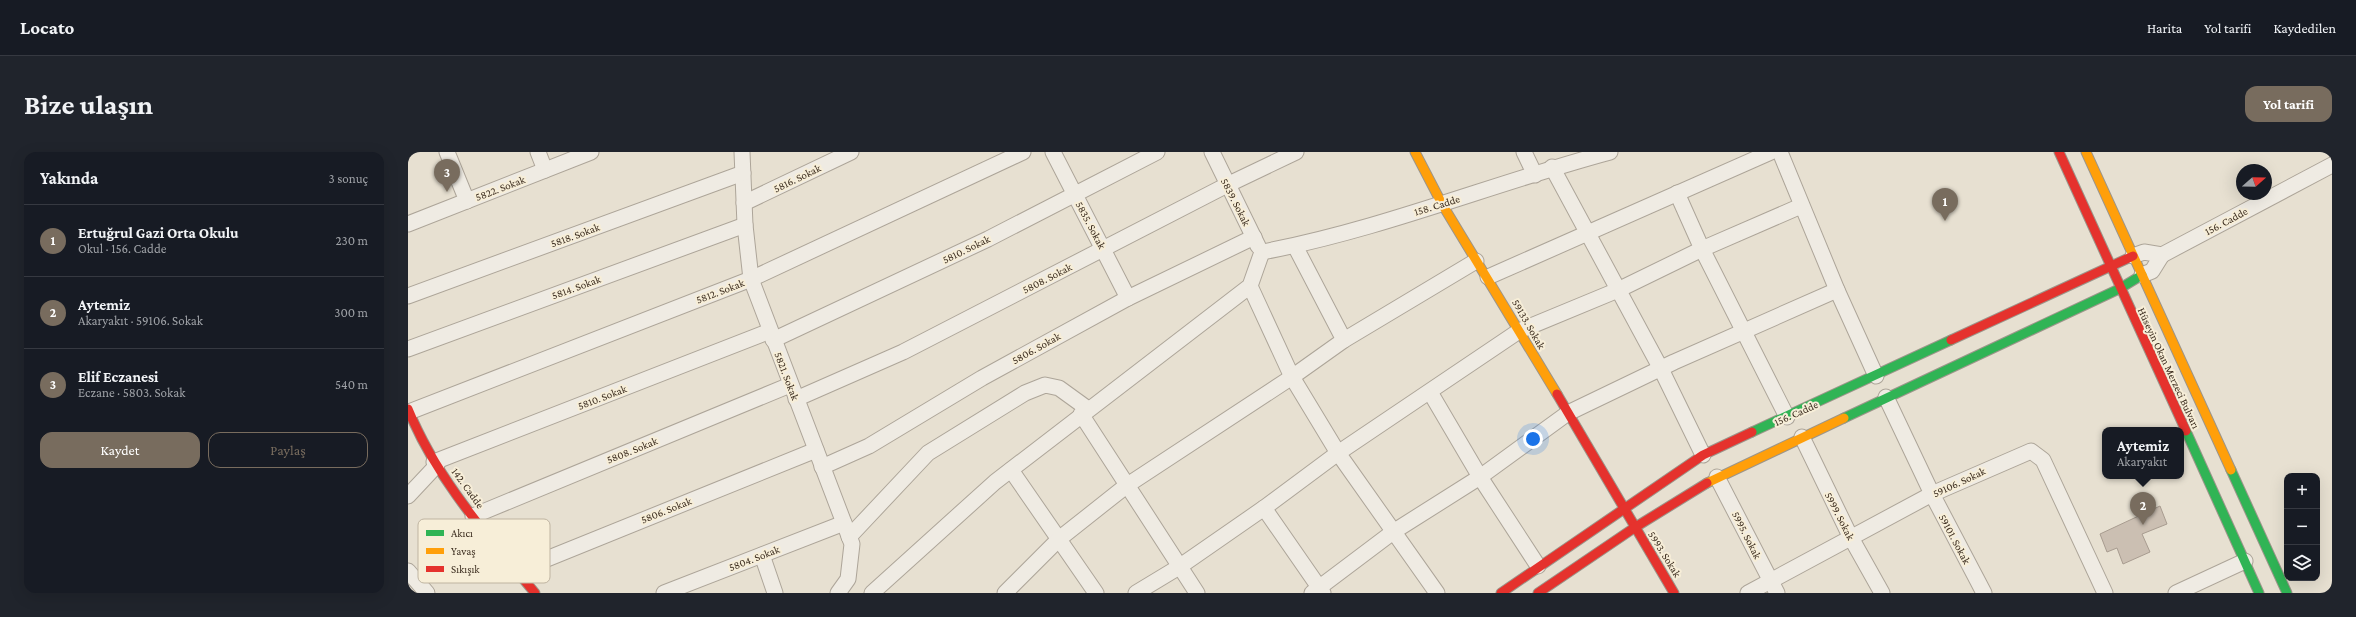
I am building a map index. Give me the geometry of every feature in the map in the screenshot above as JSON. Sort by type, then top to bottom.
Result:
[{"type":"street","points":[[447,152],[467,201]]},
{"type":"street","points":[[538,152],[545,170]]},
{"type":"street","name":"5822. Sokak","points":[[408,224],[591,152]]},
{"type":"street","name":"5821. Sokak","points":[[742,152],[745,225],[750,279],[852,544],[848,578],[838,593]]},
{"type":"street","name":"5816. Sokak","points":[[744,203],[851,152]]},
{"type":"street","name":"5812. Sokak","points":[[410,418],[750,279],[1022,152]]},
{"type":"street","name":"5835. Sokak","points":[[1053,152],[1104,248],[1128,298]]},
{"type":"street","name":"5810. Sokak","points":[[436,464],[771,336],[988,239],[1157,152]]},
{"type":"street","name":"5839. Sokak","points":[[1212,152],[1227,185],[1262,252]]},
{"type":"street","name":"59133. Sokak","points":[[1414,152],[1442,204],[1476,261],[1488,278],[1623,509]]},
{"type":"street","points":[[1524,152],[1535,175]]},
{"type":"street","name":"158. Cadde","points":[[1262,252],[1295,246],[1442,204],[1535,175],[1552,167],[1610,152]]},
{"type":"street","points":[[1488,278],[1771,152]]},
{"type":"street","name":"59101. Sokak","points":[[1780,152],[1801,206],[1837,290],[1881,387],[1932,494],[1984,593]]},
{"type":"street","name":"Hüseyin Okan Merzeci Bulvarı","points":[[2059,152],[2119,289],[2182,427]]},
{"type":"street","name":"Hüseyin Okan Merzeci Bulvarı","points":[[2086,152],[2286,593]]},
{"type":"street","name":"5808. Sokak","points":[[796,399],[903,352],[1288,154]]},
{"type":"street","name":"156. Cadde","points":[[2162,254],[2332,165]]},
{"type":"street","points":[[1552,167],[1589,233],[1661,369],[1702,455]]},
{"type":"street","name":"5818. Sokak","points":[[408,296],[743,173]]},
{"type":"street","points":[[1676,193],[1702,249],[1787,417]]},
{"type":"street","points":[[1136,593],[1179,567],[1264,508],[1338,453],[1519,331],[1618,290],[1702,249],[1801,206]]},
{"type":"street","name":"5814. Sokak","points":[[408,349],[745,225]]},
{"type":"street","name":"5806. Sokak","points":[[822,467],[869,446],[982,378],[1128,298],[1254,237]]},
{"type":"street","points":[[1295,246],[1344,340]]},
{"type":"street","points":[[872,593],[1011,470],[1084,412],[1250,286],[1262,252]]},
{"type":"street","points":[[2134,256],[2144,252],[2162,254],[2152,271],[2142,275]]},
{"type":"street","name":"156. Cadde","points":[[1538,593],[1634,528],[1717,478],[1802,437],[1881,387],[2134,256]]},
{"type":"street","points":[[1005,593],[1059,539],[1126,486],[1292,377],[1344,340],[1476,261]]},
{"type":"street","name":"156. Cadde","points":[[1502,593],[1538,566],[1702,455],[1787,417],[1881,387],[2119,289],[2142,275]]},
{"type":"street","points":[[1250,286],[1292,377],[1338,453],[1437,593]]},
{"type":"street","points":[[1264,508],[1318,591],[1393,532],[1480,477],[1568,413],[1661,369],[1837,290]]},
{"type":"street","name":"5808. Sokak","points":[[473,516],[790,385]]},
{"type":"street","points":[[846,530],[928,453],[1025,393],[1045,385],[1059,388],[1084,412],[1126,486],[1179,567],[1198,593]]},
{"type":"street","points":[[1430,392],[1480,477],[1538,566]]},
{"type":"street","name":"142. Cadde","points":[[410,418],[436,464],[475,519]]},
{"type":"street","name":"Hüseyin Okan Merzeci Bulvarı","points":[[2184,430],[2259,593]]},
{"type":"street","name":"5999. Sokak","points":[[1802,437],[1850,536],[1882,593]]},
{"type":"street","name":"5806. Sokak","points":[[550,558],[816,450]]},
{"type":"street","name":"59106. Sokak","points":[[1748,593],[1774,587],[1850,536],[1932,494],[2031,451],[2043,460],[2105,593]]},
{"type":"street","points":[[408,496],[436,464]]},
{"type":"street","points":[[1011,470],[1096,593]]},
{"type":"street","name":"5995. Sokak","points":[[1717,478],[1774,587]]},
{"type":"street","name":"5993. Sokak","points":[[1623,509],[1674,593]]},
{"type":"street","name":"5804. Sokak","points":[[664,593],[762,555],[846,530]]},
{"type":"street","points":[[762,555],[775,593]]},
{"type":"street","points":[[2176,593],[2244,561]]},
{"type":"street","points":[[408,571],[418,583]]},
{"type":"street","points":[[418,583],[427,593]]},
{"type":"street","name":"142. Cadde","points":[[527,583],[535,593]]},
{"type":"building","points":[[2160,506],[2167,524],[2142,534],[2150,552],[2123,564],[2117,548],[2107,552],[2100,534]]},
{"type":"traffic: fast","points":[[1844,418],[2119,289],[2142,275]]},
{"type":"traffic: fast","points":[[1752,432],[1951,340]]},
{"type":"traffic: fast","points":[[2186,431],[2259,593]]},
{"type":"traffic: fast","points":[[2231,470],[2287,593]]},
{"type":"traffic: slow","points":[[1415,152],[1442,204],[1557,394]]},
{"type":"traffic: slow","points":[[2086,152],[2231,470]]},
{"type":"traffic: slow","points":[[1707,483],[1844,418]]},
{"type":"traffic: jam","points":[[2059,152],[2186,431]]},
{"type":"traffic: jam","points":[[1951,340],[2133,256]]},
{"type":"traffic: jam","points":[[1557,394],[1674,593]]},
{"type":"traffic: jam","points":[[408,409],[433,460],[474,519]]},
{"type":"traffic: jam","points":[[1501,593],[1703,455],[1752,432]]},
{"type":"traffic: jam","points":[[1538,593],[1634,528],[1707,483]]},
{"type":"traffic: jam","points":[[527,583],[535,593]]},
{"type":"place","name":"Elif Eczanesi","points":[[447,192]]},
{"type":"place","name":"Ertuğrul Gazi Orta Okulu","points":[[1945,221]]},
{"type":"place","name":"Aytemiz","points":[[2143,525]]}]
